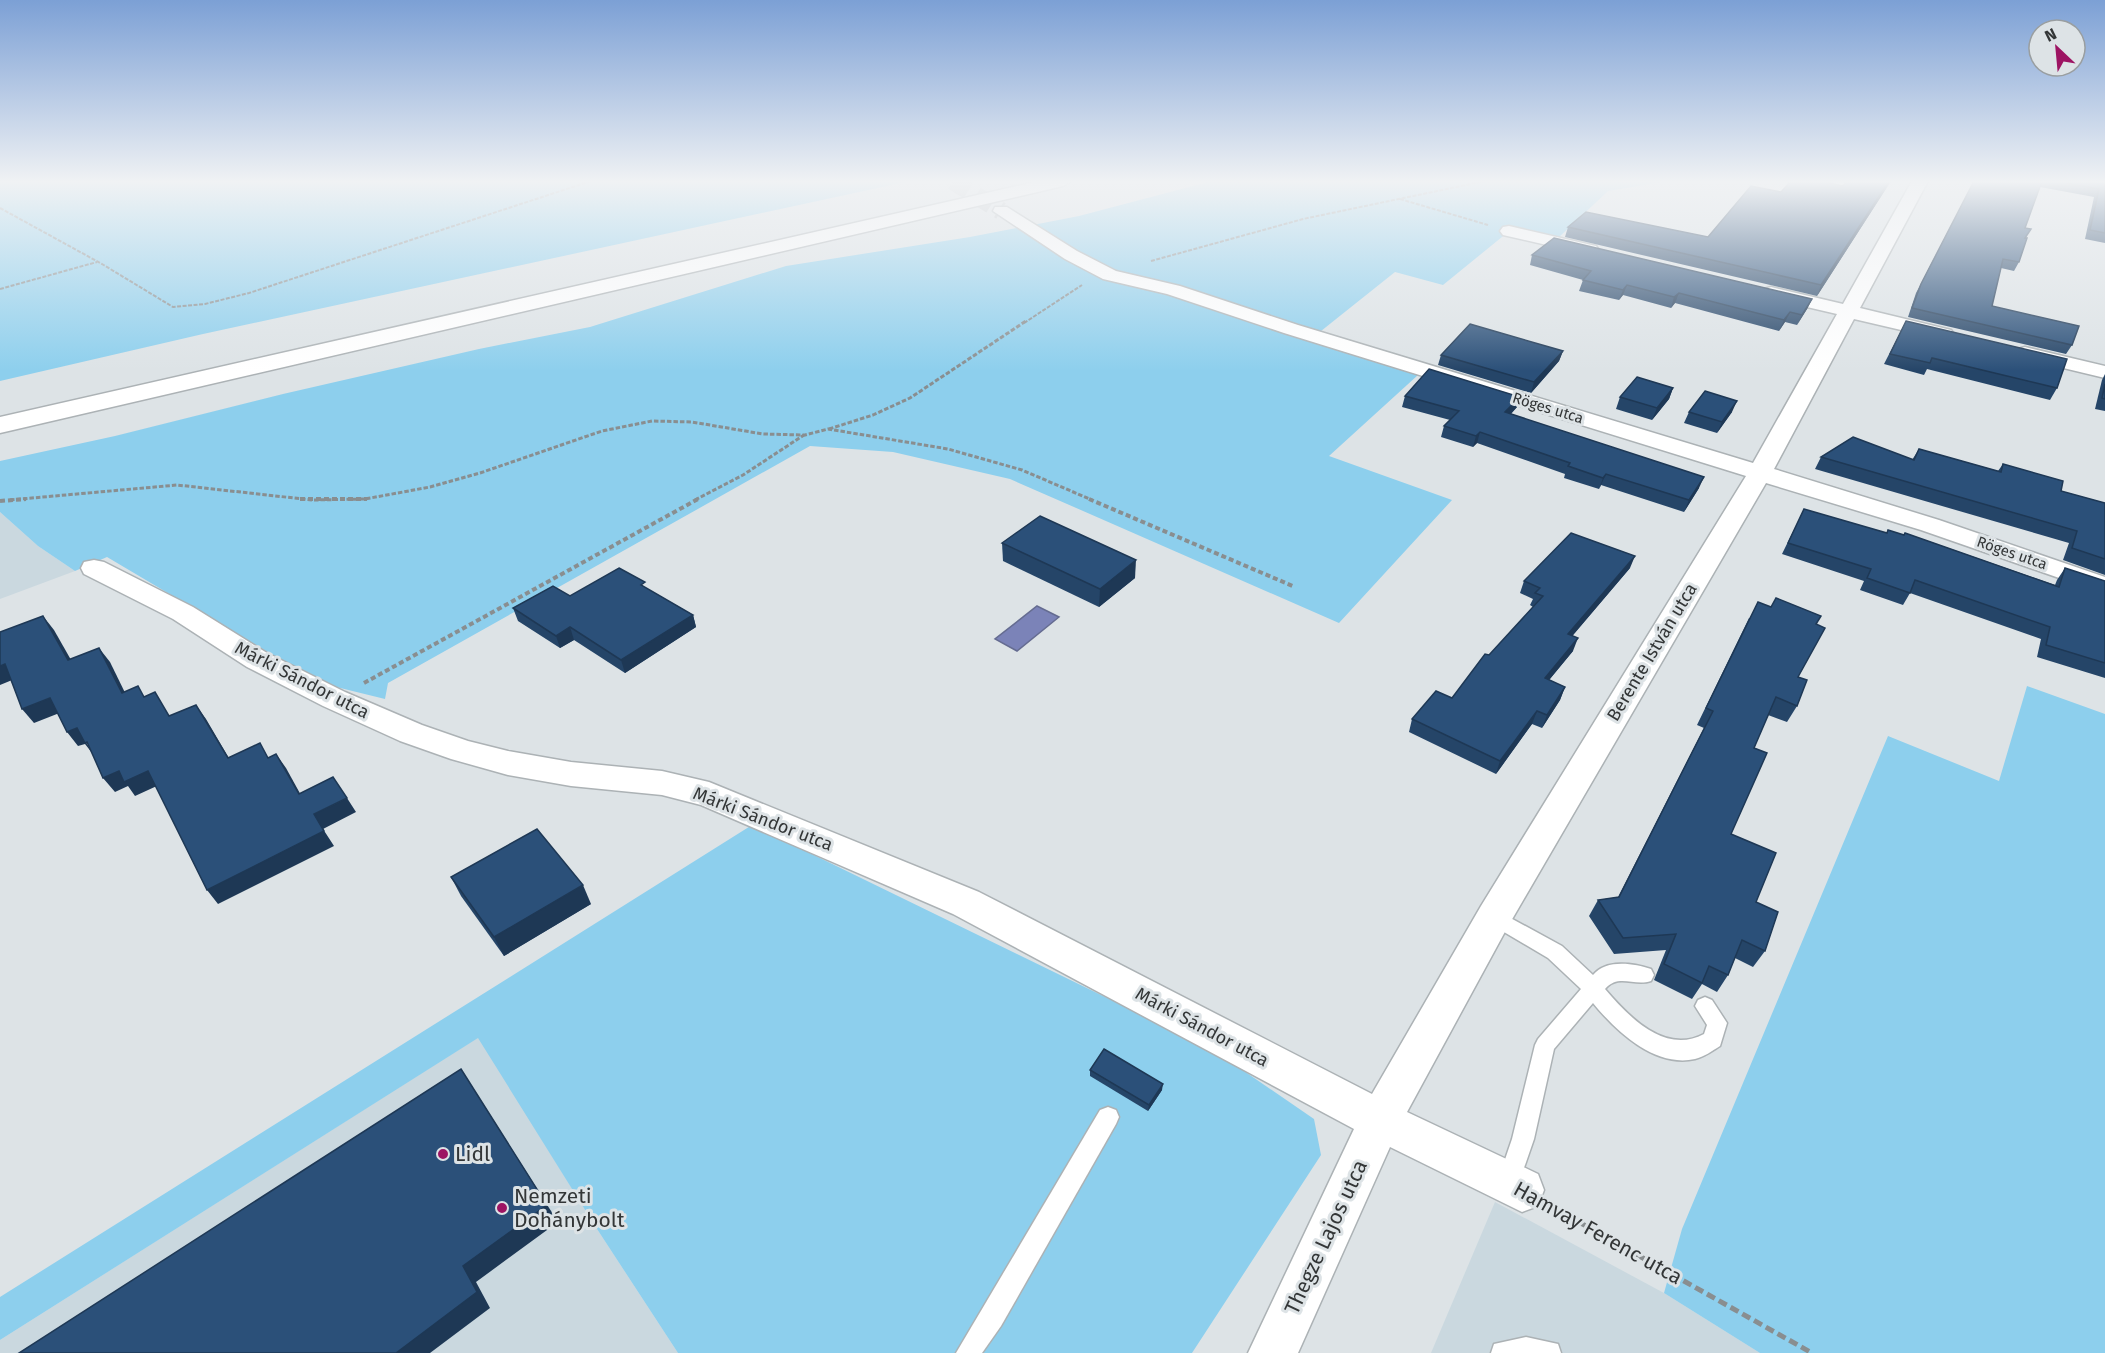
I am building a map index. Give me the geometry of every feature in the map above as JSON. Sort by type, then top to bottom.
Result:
[{"type":"highway","points":[[12,402],[714,244]]},
{"type":"highway","points":[[0,425],[788,244]]},
{"type":"street","name":"Röges utca","points":[[1054,244],[1110,275],[1173,290],[1291,329],[1930,525],[2105,586]]},
{"type":"street","points":[[1565,244],[1611,255]]},
{"type":"street","name":"Berente István utca","points":[[1380,1120],[1494,917],[1760,473],[1886,244]]},
{"type":"street","points":[[1758,290],[1957,337]]},
{"type":"street","points":[[2002,348],[2105,372]]},
{"type":"street","name":"Márki Sándor utca","points":[[94,568],[183,613],[257,660],[334,699],[411,733],[462,751],[571,774],[662,783],[709,794],[966,903],[1380,1120]]},
{"type":"street","name":"Hamvay Ferenc utca","points":[[1380,1120],[1515,1187]]},
{"type":"street","name":"Thegze Lajos utca","points":[[1273,1353],[1380,1120]]},
{"type":"lane","points":[[1494,917],[1555,952],[1592,987],[1614,1014],[1632,1031],[1648,1041],[1673,1050],[1694,1050],[1713,1040],[1717,1023],[1705,1006]]},
{"type":"lane","points":[[1515,1187],[1523,1139],[1545,1045],[1592,987],[1603,977],[1620,971],[1644,975]]},
{"type":"lane","points":[[968,1353],[992,1317],[1108,1117]]},
{"type":"lane","points":[[1503,1353],[1526,1349],[1549,1353]]},
{"type":"path","points":[[66,244],[173,307],[205,304],[249,293],[398,244]]},
{"type":"path","points":[[0,501],[177,485],[312,500],[365,499],[430,487],[470,476],[602,431],[652,421],[692,422],[762,434],[805,435],[873,415],[910,398],[1080,286],[1155,260],[1211,244]]},
{"type":"path","points":[[0,289],[98,262]]},
{"type":"path","points":[[828,429],[948,449],[1022,470],[1295,587]]},
{"type":"path","points":[[334,699],[664,516],[743,475],[805,435]]},
{"type":"path","name":"Hamvay Ferenc utca","points":[[1515,1187],[1812,1353]]},
{"type":"shaded area","points":[[0,244],[618,244],[203,334],[0,381]]},
{"type":"shaded area","points":[[925,244],[1493,244],[1443,285],[1395,272],[1311,339],[1418,375],[1329,456],[1452,500],[1339,623],[1010,479],[893,452],[810,446],[388,683],[385,699],[320,683],[107,557],[75,571],[38,546],[0,512],[0,461],[115,436],[479,349],[590,327],[786,266]]},
{"type":"shaded area","points":[[0,512],[38,546],[75,571],[0,599]]},
{"type":"shaded area","points":[[1037,606],[1059,617],[1017,651],[995,639]]},
{"type":"shaded area","points":[[2027,686],[2105,714],[2105,1353],[1760,1353],[1664,1293],[1682,1229],[1888,736],[1999,781]]},
{"type":"shaded area","points":[[752,825],[1212,1049],[1314,1119],[1321,1155],[1192,1353],[678,1353],[597,1229],[478,1038],[0,1340],[0,1297]]},
{"type":"shaded area","points":[[479,1037],[597,1229],[678,1353],[0,1353],[0,1340]]},
{"type":"shaded area","points":[[1495,1202],[1664,1293],[1760,1353],[1431,1353]]},
{"type":"building","points":[[1546,244],[1580,244],[1812,299],[1802,315],[1790,312],[1784,320],[1679,293],[1674,297],[1627,285],[1623,290],[1583,280],[1591,271],[1532,255]]},
{"type":"building","points":[[1643,244],[1848,244],[1821,285]]},
{"type":"building","points":[[1942,244],[2025,244],[2019,262],[2003,259],[1992,306],[2079,326],[2072,345],[1912,308],[1921,284]]},
{"type":"building","points":[[1906,321],[2067,359],[2057,388],[1932,358],[1930,363],[1890,354]]},
{"type":"building","points":[[1470,324],[1563,351],[1534,382],[1441,355]]},
{"type":"building","points":[[1429,369],[1520,397],[1505,412],[1704,477],[1689,500],[1606,474],[1603,478],[1568,466],[1570,463],[1480,432],[1476,436],[1444,426],[1459,411],[1405,396]]},
{"type":"building","points":[[1637,377],[1673,388],[1657,408],[1620,397]]},
{"type":"building","points":[[1705,391],[1737,401],[1722,422],[1689,412]]},
{"type":"building","points":[[1853,437],[1914,460],[1919,449],[2001,472],[2003,464],[2063,481],[2061,491],[2105,503],[2105,559],[2072,548],[2077,531],[1821,457]]},
{"type":"building","points":[[1804,509],[1887,533],[1888,530],[1904,535],[1905,533],[2059,587],[2065,568],[2105,581],[2105,663],[2046,645],[2050,627],[1915,580],[1910,593],[1867,578],[1871,569],[1788,543]]},
{"type":"building","points":[[1040,516],[1136,560],[1100,589],[1002,543]]},
{"type":"building","points":[[1571,533],[1635,556],[1568,634],[1578,638],[1545,678],[1565,687],[1547,715],[1537,711],[1500,761],[1412,719],[1436,691],[1452,698],[1485,654],[1489,655],[1543,596],[1535,593],[1540,588],[1524,581]]},
{"type":"building","points":[[619,568],[645,582],[641,585],[693,615],[621,660],[570,627],[556,636],[513,608],[553,586],[570,596]]},
{"type":"building","points":[[1776,598],[1821,616],[1816,624],[1825,628],[1798,677],[1807,680],[1797,706],[1776,697],[1754,748],[1767,753],[1731,834],[1776,853],[1756,902],[1778,912],[1765,951],[1742,940],[1728,975],[1709,966],[1702,983],[1664,964],[1676,934],[1623,938],[1598,900],[1619,897],[1713,711],[1706,708],[1758,602],[1771,607]]},
{"type":"building","points":[[43,616],[68,660],[99,648],[122,693],[138,686],[144,697],[155,692],[169,716],[196,705],[228,758],[260,743],[268,758],[276,754],[299,794],[333,777],[347,798],[314,814],[324,831],[207,890],[148,771],[124,782],[119,771],[103,778],[87,742],[85,743],[77,728],[67,732],[50,698],[22,709],[5,664],[0,666],[0,632]]},
{"type":"building","points":[[537,829],[583,885],[494,937],[451,877]]},
{"type":"building","points":[[1104,1049],[1163,1084],[1149,1105],[1090,1070]]},
{"type":"building","name":"Lidl","points":[[461,1069],[547,1205],[463,1266],[477,1292],[396,1353],[19,1353]]},
{"type":"place","name":"Lidl","points":[[443,1154]]},
{"type":"place","name":"Nemzeti Dohánybolt","points":[[502,1208]]}]
